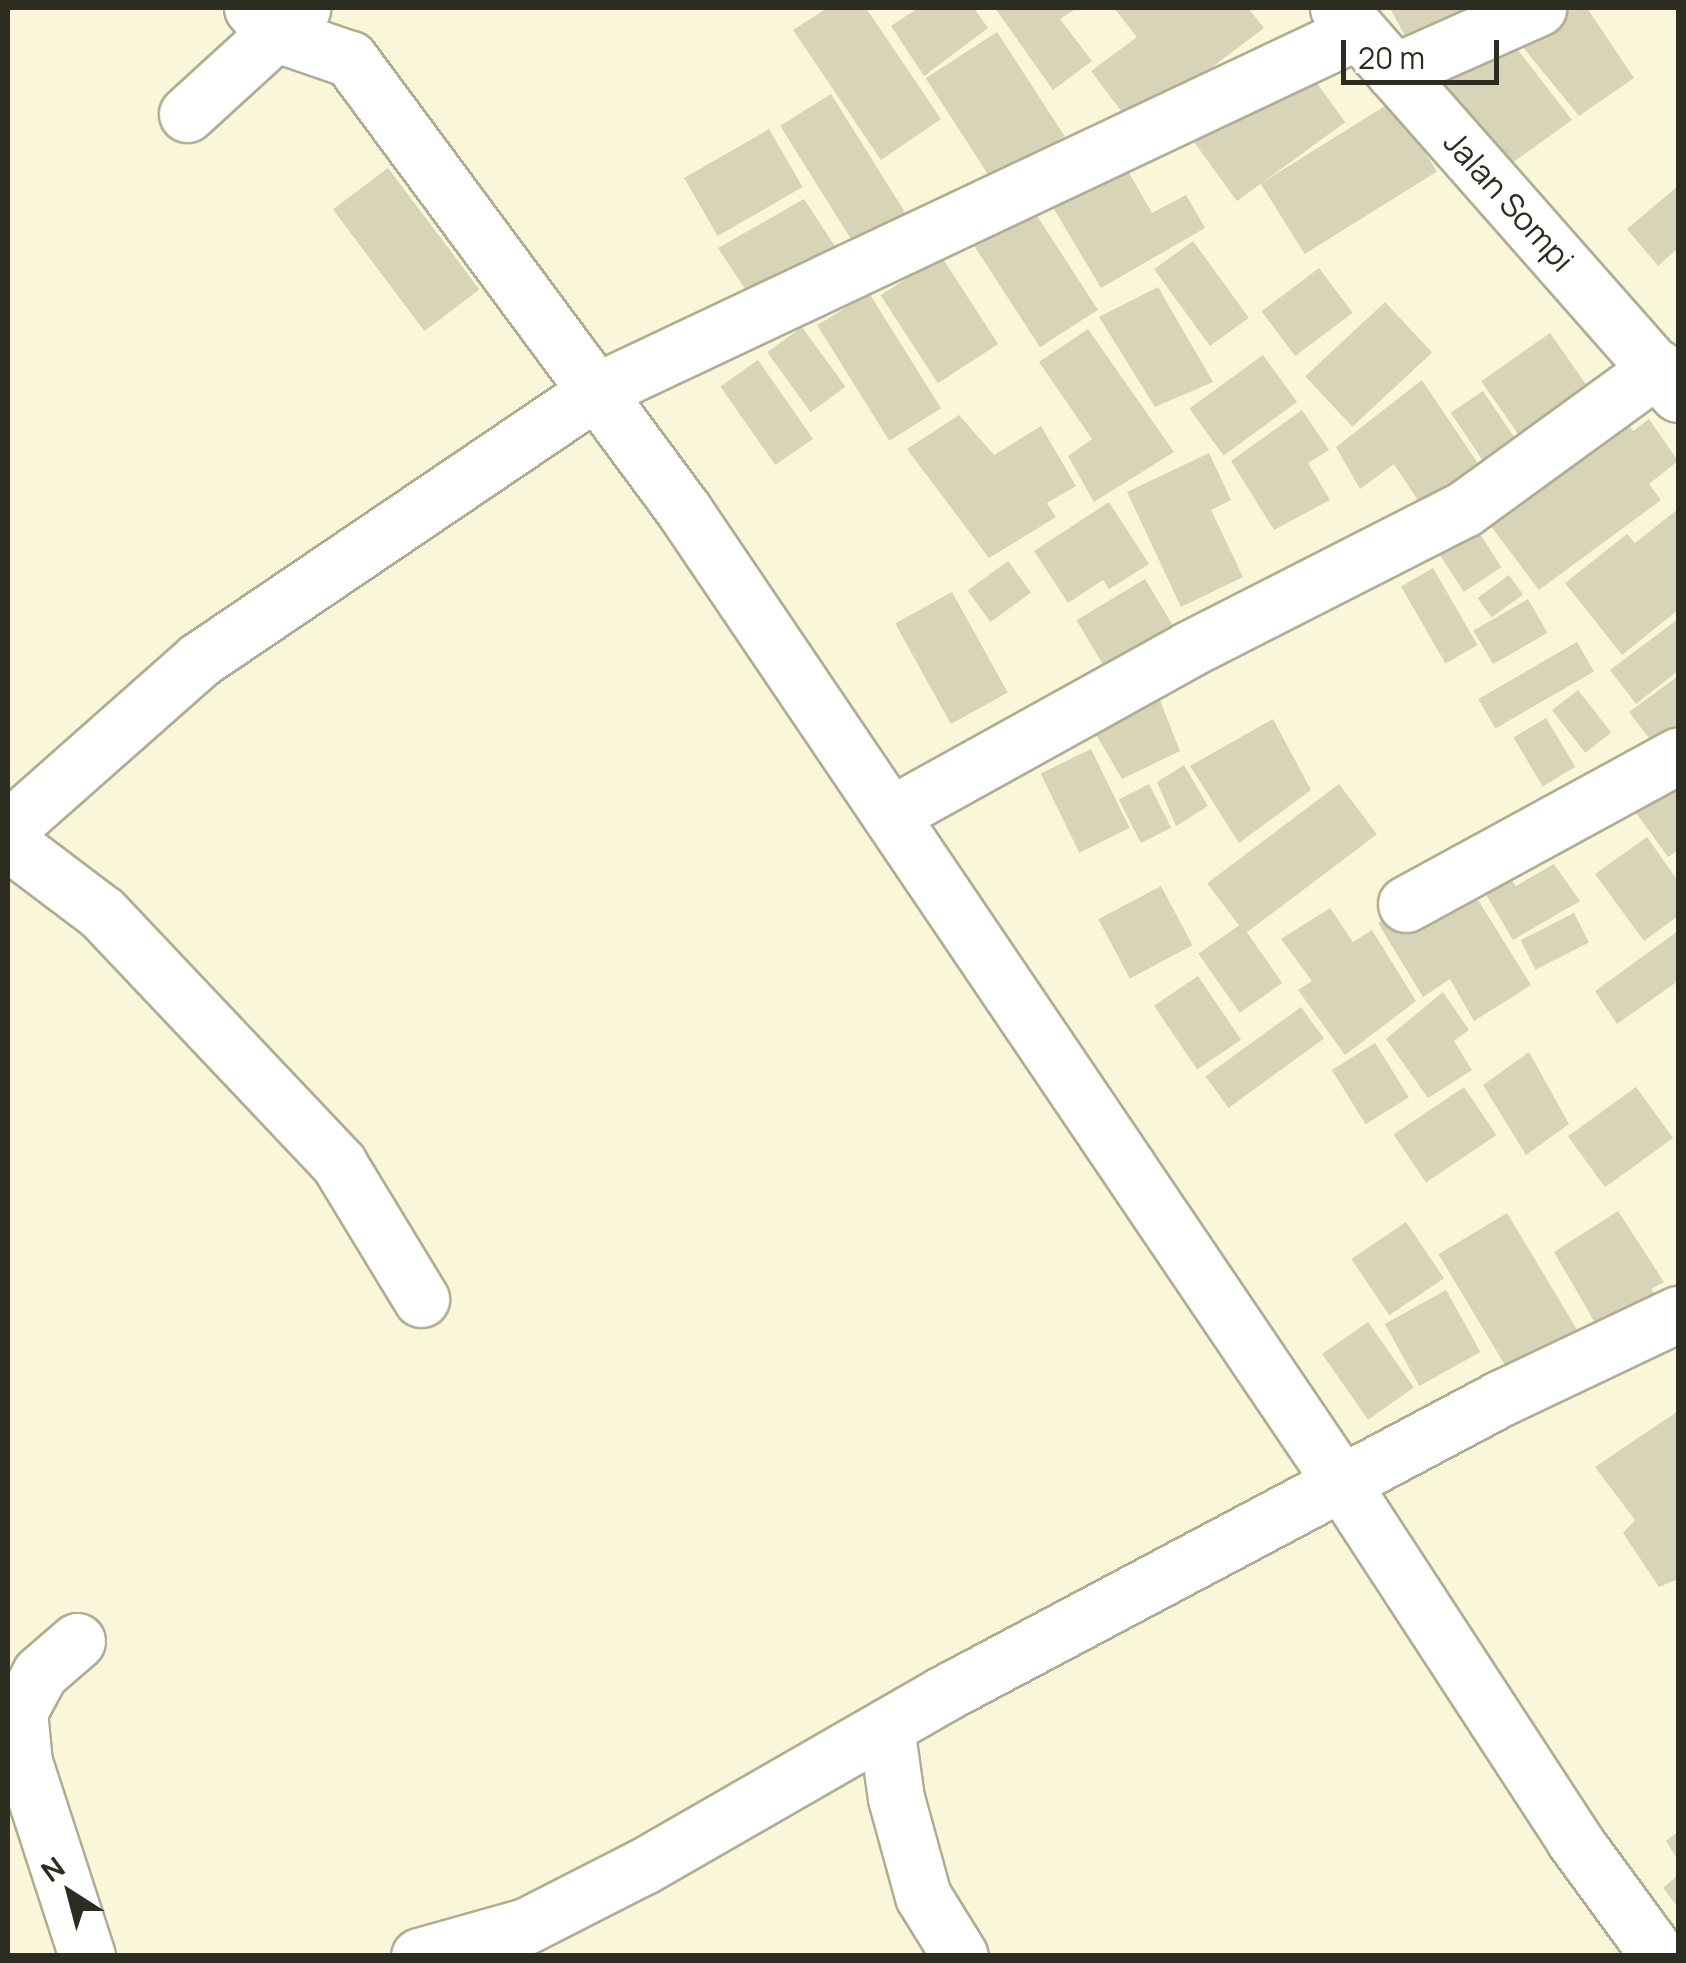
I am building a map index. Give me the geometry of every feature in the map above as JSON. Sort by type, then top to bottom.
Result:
[{"type":"street","points":[[1394,72],[1538,8]]},
{"type":"street","points":[[187,114],[276,16],[350,59],[596,391],[890,815],[1341,1482],[1574,1840],[1659,1956]]},
{"type":"street","points":[[8,829],[200,660],[596,391],[1347,20]]},
{"type":"street","name":"Jalan Sompi","points":[[1347,20],[1668,381]]},
{"type":"street","points":[[890,815],[1190,649],[1464,509],[1668,381]]},
{"type":"street","points":[[1406,904],[1678,756]]},
{"type":"street","points":[[8,842],[102,913],[339,1164],[421,1300]]},
{"type":"street","points":[[420,1956],[526,1926],[644,1866],[886,1727],[1341,1482],[1678,1314]]},
{"type":"street","points":[[77,1641],[40,1673],[19,1712],[24,1762],[87,1956]]},
{"type":"street","points":[[886,1727],[896,1798],[923,1896],[960,1956]]},
{"type":"building","points":[[827,8],[866,8],[941,119],[881,160],[793,30]]},
{"type":"building","points":[[918,8],[974,8],[988,28],[924,76],[891,26]]},
{"type":"building","points":[[995,8],[1077,8],[1060,19],[1092,61],[1053,90]]},
{"type":"building","points":[[1114,8],[1248,8],[1264,28],[1133,127],[1091,71],[1137,37]]},
{"type":"building","points":[[1390,8],[1481,8],[1412,49]]},
{"type":"building","points":[[1574,8],[1587,8],[1634,78],[1579,116],[1517,40]]},
{"type":"building","points":[[997,32],[1065,136],[993,182],[926,78]]},
{"type":"building","points":[[1508,37],[1572,120],[1508,166],[1431,79]]},
{"type":"building","points":[[1303,64],[1345,122],[1237,201],[1195,143]]},
{"type":"building","points":[[831,94],[906,214],[855,245],[780,126]]},
{"type":"building","points":[[1393,101],[1437,171],[1305,254],[1261,184]]},
{"type":"building","points":[[769,129],[802,187],[718,236],[684,178]]},
{"type":"building","points":[[1120,157],[1152,213],[1186,195],[1205,228],[1101,288],[1045,194]]},
{"type":"building","points":[[388,168],[479,289],[424,331],[333,210]]},
{"type":"building","points":[[1678,186],[1678,248],[1658,266],[1627,229]]},
{"type":"building","points":[[804,199],[842,257],[753,301],[718,248]]},
{"type":"building","points":[[1026,199],[1098,310],[1040,347],[968,237]]},
{"type":"building","points":[[1193,241],[1249,318],[1210,346],[1154,269]]},
{"type":"building","points":[[941,256],[998,344],[938,383],[881,295]]},
{"type":"building","points":[[1319,268],[1353,313],[1295,356],[1261,311]]},
{"type":"building","points":[[1158,287],[1213,382],[1155,407],[1099,317]]},
{"type":"building","points":[[869,293],[941,408],[889,441],[817,325]]},
{"type":"building","points":[[1385,302],[1432,352],[1352,427],[1305,376]]},
{"type":"building","points":[[802,327],[845,387],[811,412],[767,352]]},
{"type":"building","points":[[1088,329],[1174,452],[1094,502],[1068,456],[1092,439],[1039,362]]},
{"type":"building","points":[[1550,333],[1596,399],[1527,447],[1481,381]]},
{"type":"building","points":[[1263,355],[1297,402],[1223,455],[1189,408]]},
{"type":"building","points":[[758,360],[813,439],[775,465],[720,386]]},
{"type":"building","points":[[1422,380],[1487,477],[1425,511],[1394,464],[1360,489],[1336,447]]},
{"type":"building","points":[[1483,391],[1523,450],[1490,472],[1451,413]]},
{"type":"building","points":[[1302,410],[1329,450],[1308,463],[1330,500],[1274,530],[1231,461]]},
{"type":"building","points":[[1618,411],[1633,431],[1649,419],[1678,461],[1649,484],[1661,500],[1539,590],[1481,513]]},
{"type":"building","points":[[959,415],[994,455],[1041,426],[1076,486],[1047,503],[1056,517],[989,558],[907,449]]},
{"type":"building","points":[[1209,453],[1231,500],[1211,510],[1243,577],[1181,607],[1127,492]]},
{"type":"building","points":[[1109,502],[1149,564],[1109,589],[1103,580],[1068,603],[1034,551]]},
{"type":"building","points":[[1678,509],[1678,610],[1622,655],[1565,583],[1627,534],[1635,543]]},
{"type":"building","points":[[1465,511],[1501,567],[1464,592],[1427,536]]},
{"type":"building","points":[[1008,561],[1031,593],[990,622],[968,590]]},
{"type":"building","points":[[1433,568],[1478,645],[1445,664],[1401,586]]},
{"type":"building","points":[[1509,575],[1523,594],[1492,617],[1477,598]]},
{"type":"building","points":[[1145,579],[1179,636],[1110,677],[1076,620]]},
{"type":"building","points":[[952,592],[1008,693],[951,724],[895,624]]},
{"type":"building","points":[[1528,599],[1548,633],[1493,664],[1473,630]]},
{"type":"building","points":[[1678,619],[1678,671],[1636,704],[1610,670]]},
{"type":"building","points":[[1577,642],[1594,671],[1495,728],[1478,699]]},
{"type":"building","points":[[1678,676],[1678,728],[1652,742],[1629,712]]},
{"type":"building","points":[[1156,690],[1180,751],[1122,779],[1088,721]]},
{"type":"building","points":[[1578,690],[1611,733],[1585,753],[1552,710]]},
{"type":"building","points":[[1546,718],[1575,767],[1543,786],[1513,738]]},
{"type":"building","points":[[1273,719],[1311,790],[1239,843],[1190,766]]},
{"type":"building","points":[[1091,749],[1130,828],[1079,853],[1041,774]]},
{"type":"building","points":[[1184,765],[1208,806],[1176,826],[1157,782]]},
{"type":"building","points":[[1678,767],[1678,850],[1668,857],[1629,803]]},
{"type":"building","points":[[1149,784],[1171,828],[1141,843],[1119,799]]},
{"type":"building","points":[[1339,784],[1377,834],[1245,934],[1207,883]]},
{"type":"building","points":[[1647,837],[1678,881],[1678,916],[1644,941],[1595,874]]},
{"type":"building","points":[[1499,863],[1516,886],[1554,864],[1580,901],[1513,940],[1475,876]]},
{"type":"building","points":[[1465,879],[1531,985],[1474,1021],[1450,979],[1423,997],[1378,923]]},
{"type":"building","points":[[1161,886],[1192,945],[1130,978],[1098,919]]},
{"type":"building","points":[[1330,908],[1353,942],[1372,930],[1416,1001],[1345,1055],[1298,990],[1312,981],[1281,939]]},
{"type":"building","points":[[1574,913],[1589,942],[1536,970],[1521,940]]},
{"type":"building","points":[[1241,924],[1282,983],[1240,1013],[1198,954]]},
{"type":"building","points":[[1678,931],[1678,981],[1617,1024],[1595,991]]},
{"type":"building","points":[[1198,976],[1241,1040],[1197,1069],[1154,1006]]},
{"type":"building","points":[[1443,992],[1469,1030],[1454,1041],[1472,1070],[1428,1098],[1386,1039]]},
{"type":"building","points":[[1301,1007],[1324,1039],[1228,1108],[1206,1076]]},
{"type":"building","points":[[1375,1043],[1409,1097],[1366,1124],[1332,1070]]},
{"type":"building","points":[[1529,1052],[1569,1124],[1526,1155],[1483,1085]]},
{"type":"building","points":[[1464,1087],[1496,1135],[1426,1183],[1394,1135]]},
{"type":"building","points":[[1636,1087],[1673,1138],[1605,1187],[1568,1136]]},
{"type":"building","points":[[1618,1211],[1664,1282],[1651,1289],[1657,1296],[1601,1333],[1554,1252]]},
{"type":"building","points":[[1507,1213],[1584,1341],[1515,1382],[1438,1254]]},
{"type":"building","points":[[1406,1222],[1444,1278],[1389,1315],[1351,1259]]},
{"type":"building","points":[[1446,1290],[1480,1352],[1419,1386],[1385,1324]]},
{"type":"building","points":[[1368,1322],[1414,1388],[1368,1420],[1322,1354]]},
{"type":"building","points":[[1678,1411],[1678,1579],[1659,1587],[1623,1533],[1635,1520],[1595,1467]]},
{"type":"building","points":[[1678,1832],[1678,1860],[1666,1841]]},
{"type":"building","points":[[1678,1875],[1678,1907],[1663,1888]]}]
